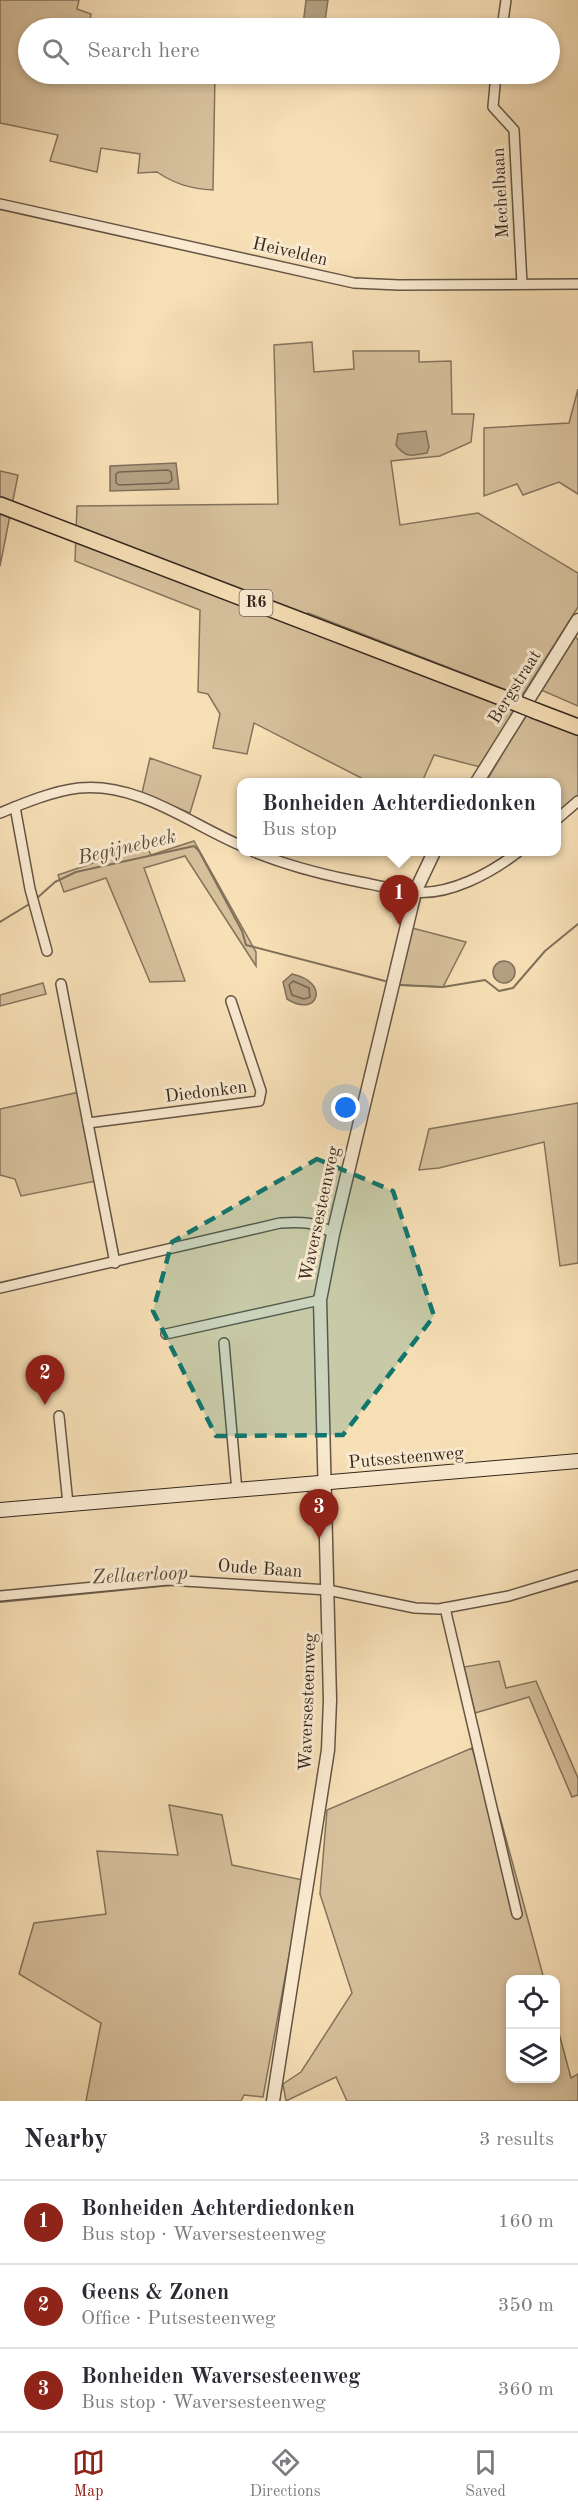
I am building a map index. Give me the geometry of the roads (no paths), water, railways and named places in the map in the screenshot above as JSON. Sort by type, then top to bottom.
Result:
[{"type":"main road","name":"R6","points":[[0,505],[578,727]]},
{"type":"main road","name":"Putsesteenweg","points":[[0,1510],[578,1461]]},
{"type":"street","points":[[503,18],[506,0]]},
{"type":"street","name":"Mechelbaan","points":[[495,84],[493,107],[514,130],[522,284]]},
{"type":"street","name":"Heivelden","points":[[0,204],[354,283],[578,284]]},
{"type":"street","name":"Bergstraat","points":[[480,778],[578,620]]},
{"type":"street","points":[[0,813],[79,788],[115,789],[169,810],[237,844]]},
{"type":"street","points":[[561,816],[578,801]]},
{"type":"street","points":[[15,807],[30,889],[47,951]]},
{"type":"street","points":[[264,856],[308,871],[415,892],[445,888],[470,879],[490,871],[512,856]]},
{"type":"street","name":"Waversesteenweg","points":[[273,2101],[328,1750],[330,1700],[320,1300],[333,1234],[415,892],[432,856]]},
{"type":"street","points":[[62,984],[115,1263]]},
{"type":"street","name":"Diedonken","points":[[88,1123],[259,1101],[262,1096],[261,1091],[231,1001]]},
{"type":"street","points":[[0,1288],[280,1223],[312,1223],[324,1227],[333,1234]]},
{"type":"street","name":"Waversesteenweg","points":[[166,1334],[320,1300]]},
{"type":"street","points":[[224,1343],[237,1491]]},
{"type":"street","points":[[59,1416],[68,1504]]},
{"type":"street","name":"Oude Baan","points":[[0,1596],[168,1580],[328,1590],[416,1608],[445,1608],[509,1596],[578,1575]]},
{"type":"street","points":[[445,1608],[517,1914]]},
{"type":"water","points":[[306,0],[328,0],[325,18],[304,18]]},
{"type":"water","points":[[426,431],[429,447],[427,453],[409,455],[396,445],[398,434]]},
{"type":"water","points":[[176,463],[179,489],[110,491],[110,466]]},
{"type":"water","points":[[504,961],[512,964],[515,972],[512,980],[504,983],[496,980],[493,972],[496,964]]},
{"type":"water","points":[[292,974],[312,984],[316,997],[312,1002],[306,1005],[287,999],[283,982]]},
{"type":"waterway","name":"Begijnebeek","points":[[36,899],[55,882],[76,872],[194,846],[199,851],[242,931],[246,945],[385,981]]},
{"type":"waterway","name":"Begijnebeek","points":[[0,922],[31,903]]},
{"type":"waterway","name":"Begijnebeek","points":[[399,985],[443,987],[485,980],[499,991],[513,988],[545,951],[578,924]]},
{"type":"waterway","points":[[517,1598],[578,1581]]},
{"type":"waterway","name":"Zellaerloop","points":[[0,1602],[172,1585]]},
{"type":"waterway","name":"Zellaerloop","points":[[369,1603],[402,1610]]},
{"type":"waterway","name":"Zellaerloop","points":[[422,1613],[437,1613]]},
{"type":"place","name":"Bonheiden Achterdiedonken","points":[[399,925]]},
{"type":"place","name":"Geens & Zonen","points":[[45,1405]]},
{"type":"place","name":"Bonheiden Waversesteenweg","points":[[319,1539]]}]
